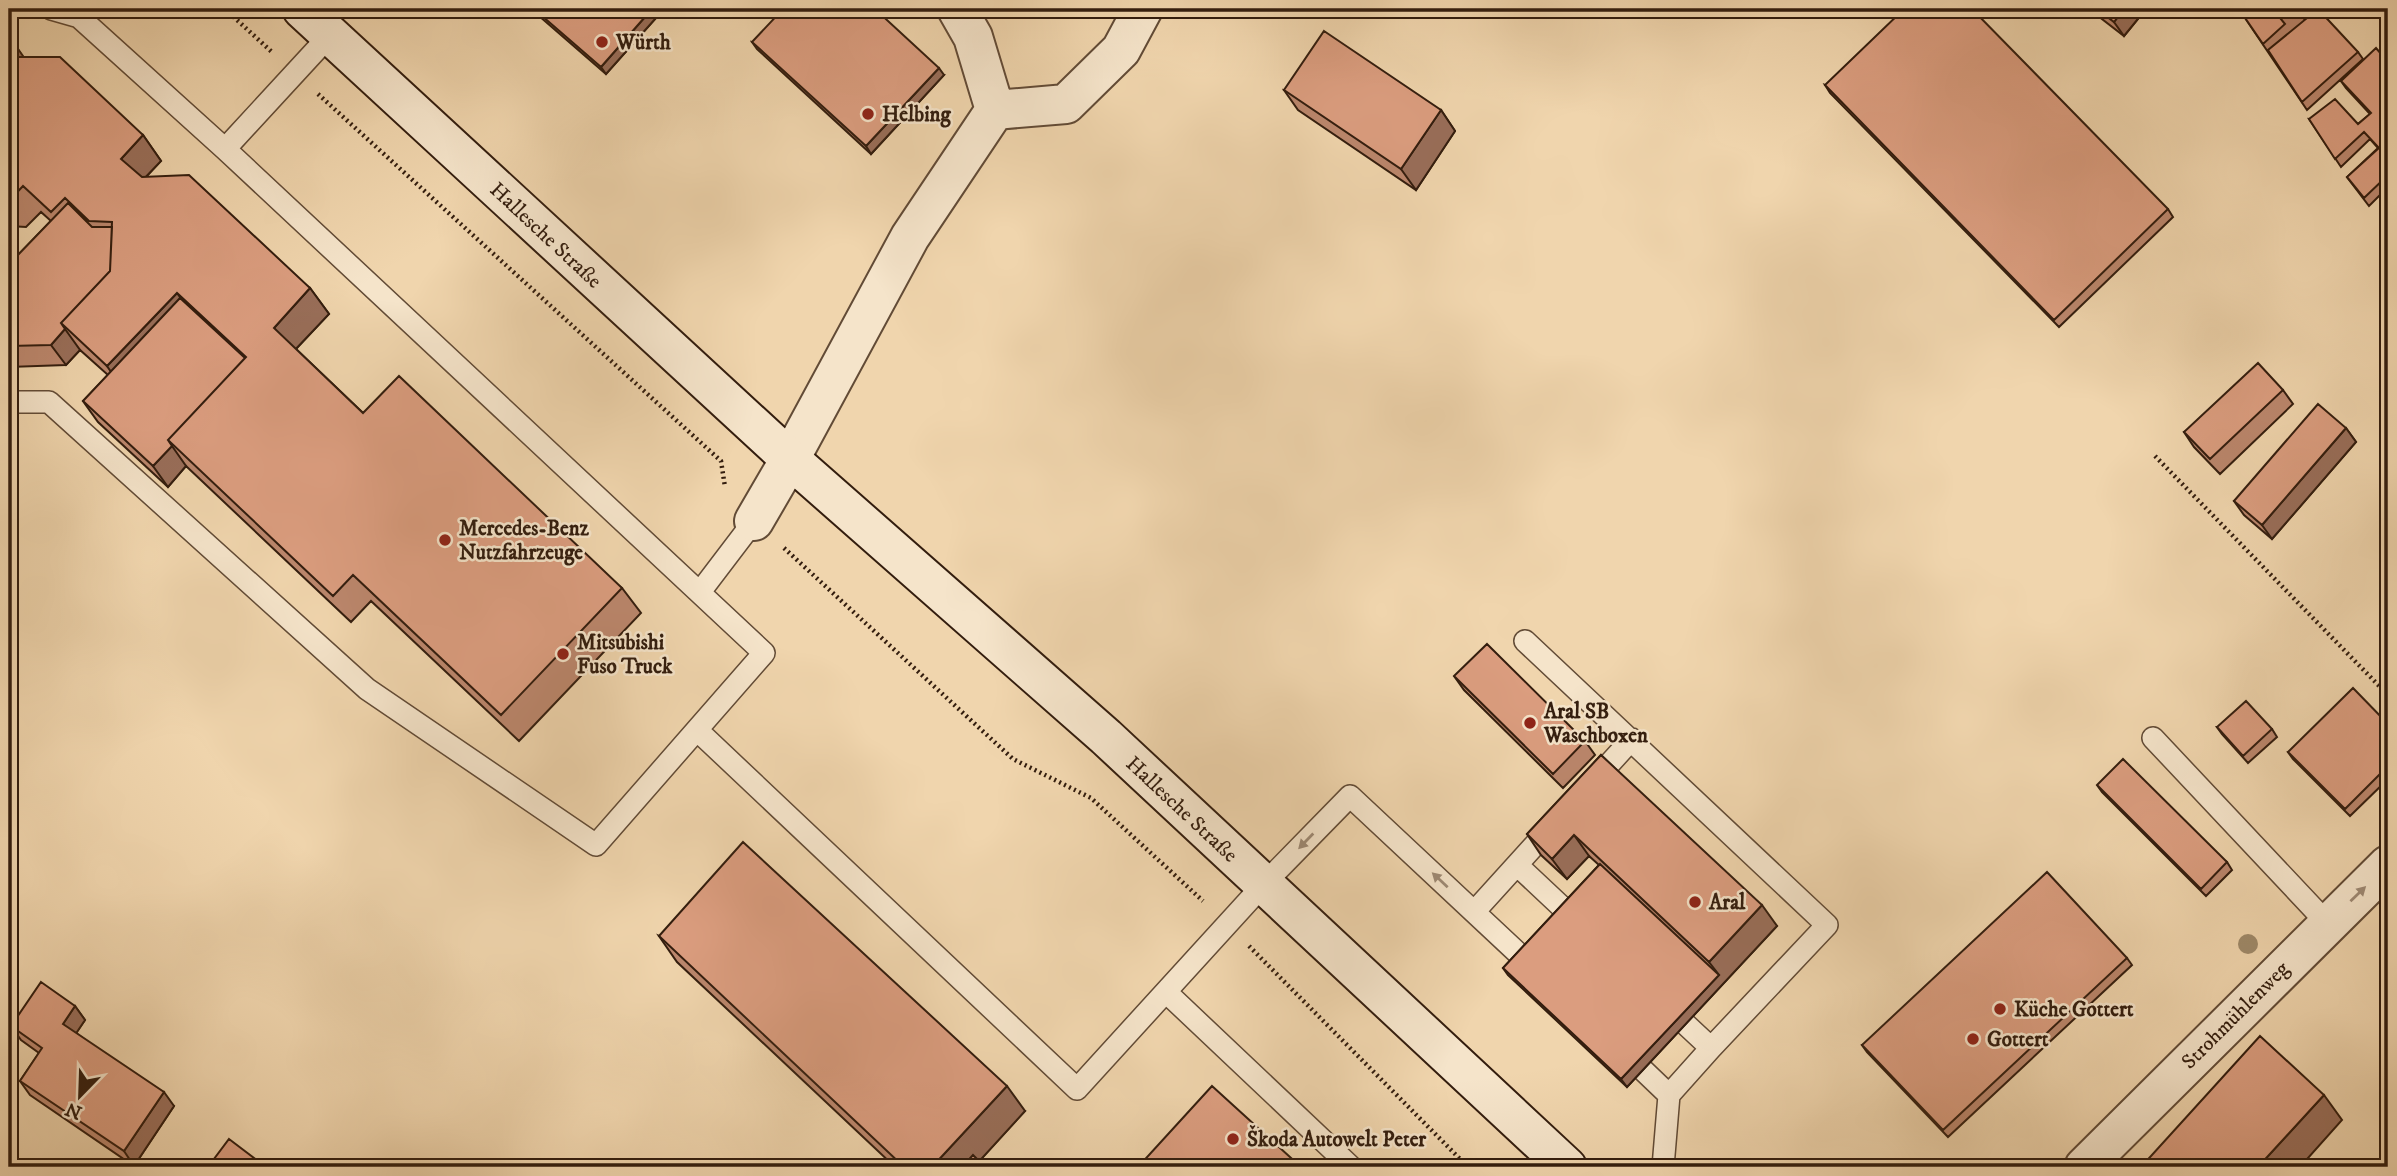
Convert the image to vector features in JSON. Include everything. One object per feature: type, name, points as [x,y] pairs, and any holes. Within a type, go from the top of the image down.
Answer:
[{"type":"main road","name":"Hallesche Straße","points":[[302,9],[790,459],[1106,737],[1567,1167]]},
{"type":"main road","points":[[957,9],[973,37],[995,110]]},
{"type":"main road","points":[[995,110],[1066,104],[1121,50],[1143,9]]},
{"type":"main road","points":[[754,521],[910,237],[995,110]]},
{"type":"main road","name":"Strohmühlenweg","points":[[2084,1167],[2388,865]]},
{"type":"lane","points":[[9,402],[49,402],[367,689],[596,845],[764,653],[225,149],[79,18],[51,9]]},
{"type":"lane","points":[[225,149],[330,35]]},
{"type":"lane","points":[[700,592],[754,521]]},
{"type":"lane","points":[[1525,641],[1827,925],[1670,1095],[1663,1167]]},
{"type":"lane","points":[[697,730],[1077,1089],[1263,885],[1350,796],[1556,988]]},
{"type":"lane","points":[[2152,738],[2327,923]]},
{"type":"lane","points":[[1474,912],[1632,739]]},
{"type":"lane","points":[[1517,865],[1596,940]]},
{"type":"lane","points":[[1166,992],[1351,1167]]},
{"type":"lane","points":[[1657,996],[1711,1048]]},
{"type":"lane","points":[[1606,1035],[1670,1095]]},
{"type":"path","points":[[225,9],[721,461],[727,495],[754,521],[1013,759],[1091,798],[1227,924],[1468,1167]]},
{"type":"path","points":[[2155,456],[2388,695]]},
{"type":"building","name":"Würth","points":[[534,9],[652,9],[601,67]]},
{"type":"building","name":"Helbing","points":[[783,9],[875,9],[939,68],[866,146],[752,42]]},
{"type":"building","points":[[1904,9],[1972,9],[2168,209],[2054,320],[1825,85]]},
{"type":"building","points":[[2097,9],[2124,9],[2114,22]]},
{"type":"building","points":[[2239,9],[2292,9],[2280,18],[2285,24],[2263,44]]},
{"type":"building","points":[[2318,9],[2358,52],[2302,102],[2268,50]]},
{"type":"building","points":[[1324,31],[1441,110],[1401,169],[1284,90]]},
{"type":"building","points":[[2376,48],[2388,62],[2388,175],[2364,198],[2347,177],[2379,148],[2364,132],[2335,159],[2309,119],[2335,99],[2358,124],[2371,113],[2341,81]]},
{"type":"building","points":[[9,57],[60,57],[143,135],[121,159],[142,177],[189,175],[310,288],[274,328],[363,413],[399,376],[622,588],[501,715],[353,575],[333,596],[168,440],[246,357],[177,293],[107,366],[61,323],[110,271],[112,222],[89,221],[65,198],[51,212],[23,186],[9,201]]},
{"type":"building","points":[[68,203],[92,227],[112,227],[110,271],[61,323],[65,329],[51,345],[9,346],[9,256],[17,256]]},
{"type":"building","points":[[180,298],[245,358],[168,440],[172,446],[153,466],[83,401]]},
{"type":"building","points":[[2258,363],[2283,390],[2210,459],[2184,432]]},
{"type":"building","points":[[2318,404],[2346,428],[2262,525],[2234,501]]},
{"type":"building","name":"Aral SB Waschboxen","points":[[1487,644],[1585,741],[1553,774],[1454,676]]},
{"type":"building","points":[[2353,688],[2388,724],[2388,766],[2345,809],[2288,752]]},
{"type":"building","points":[[2246,701],[2272,729],[2243,756],[2217,727]]},
{"type":"building","name":"Aral","points":[[1601,755],[1762,905],[1709,962],[1574,835],[1552,859],[1527,834]]},
{"type":"building","points":[[2123,759],[2227,862],[2201,889],[2097,785]]},
{"type":"building","points":[[743,842],[1007,1086],[932,1167],[904,1167],[659,936]]},
{"type":"building","points":[[1600,864],[1719,975],[1621,1079],[1503,968]]},
{"type":"building","name":"Küche Gottert","points":[[2047,872],[2127,958],[1943,1130],[1862,1045]]},
{"type":"building","points":[[41,982],[75,1006],[63,1024],[164,1092],[124,1151],[20,1081],[42,1048],[11,1026]]},
{"type":"building","points":[[2260,1036],[2324,1095],[2258,1167],[2141,1167]]},
{"type":"building","points":[[1212,1086],[1301,1167],[1138,1167]]},
{"type":"building","points":[[229,1139],[266,1167],[208,1167]]},
{"type":"building","points":[[973,1155],[985,1167],[962,1167]]},
{"type":"place","name":"Würth","points":[[602,42]]},
{"type":"place","name":"Helbing","points":[[868,114]]},
{"type":"place","name":"Mercedes-Benz Nutzfahrzeuge","points":[[445,540]]},
{"type":"place","name":"Mitsubishi Fuso Truck","points":[[563,654]]},
{"type":"place","name":"Aral SB Waschboxen","points":[[1530,723]]},
{"type":"place","name":"Aral","points":[[1695,902]]},
{"type":"place","name":"Küche Gottert","points":[[2000,1009]]},
{"type":"place","name":"Gottert","points":[[1973,1039]]},
{"type":"place","name":"Škoda Autowelt Peter","points":[[1233,1139]]}]
